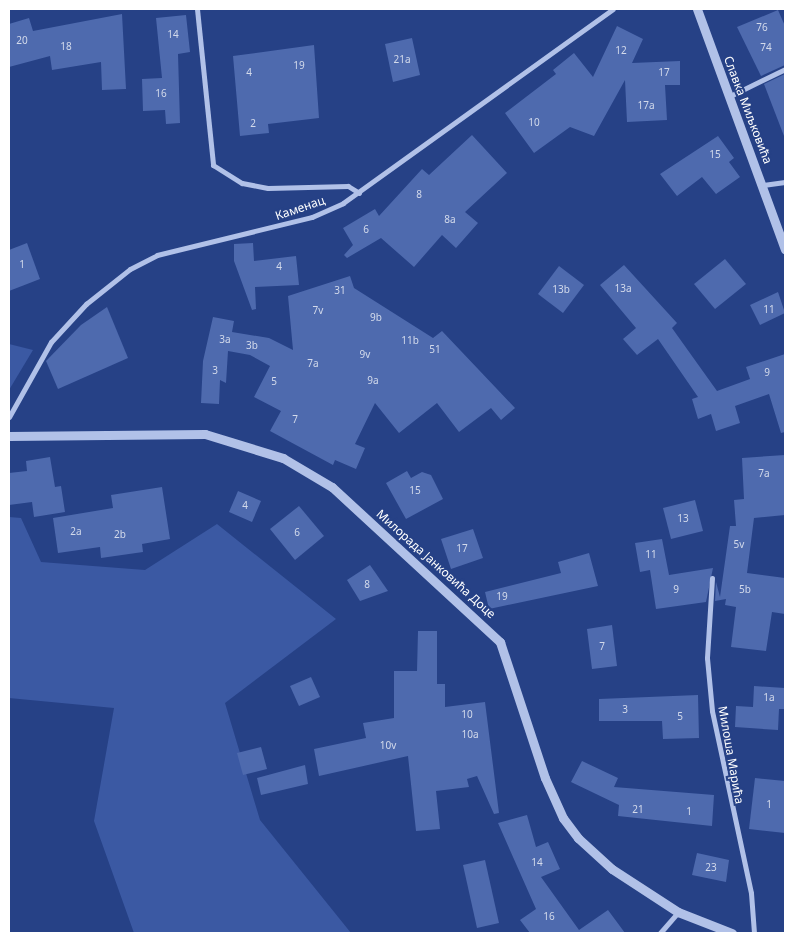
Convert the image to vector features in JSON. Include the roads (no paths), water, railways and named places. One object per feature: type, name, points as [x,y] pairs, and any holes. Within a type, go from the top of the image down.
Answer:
[{"type":"street","points":[[197,9],[213,165],[242,183],[259,186],[348,186],[360,193]]},
{"type":"street","name":"Каменац","points":[[9,417],[51,342],[86,304],[130,269],[157,254],[312,217],[360,193],[614,9]]},
{"type":"street","name":"Славка Миљковића","points":[[697,9],[785,249]]},
{"type":"street","points":[[730,96],[785,69]]},
{"type":"street","points":[[763,185],[785,182]]},
{"type":"street","name":"Милорада Јанковића Доце","points":[[9,436],[205,434],[275,455],[332,487],[500,642],[544,778],[563,818],[612,869],[678,912],[732,933]]},
{"type":"street","name":"Милоша Марића","points":[[712,578],[707,658],[712,711],[751,893],[754,933]]},
{"type":"street","points":[[660,933],[678,912]]}]
